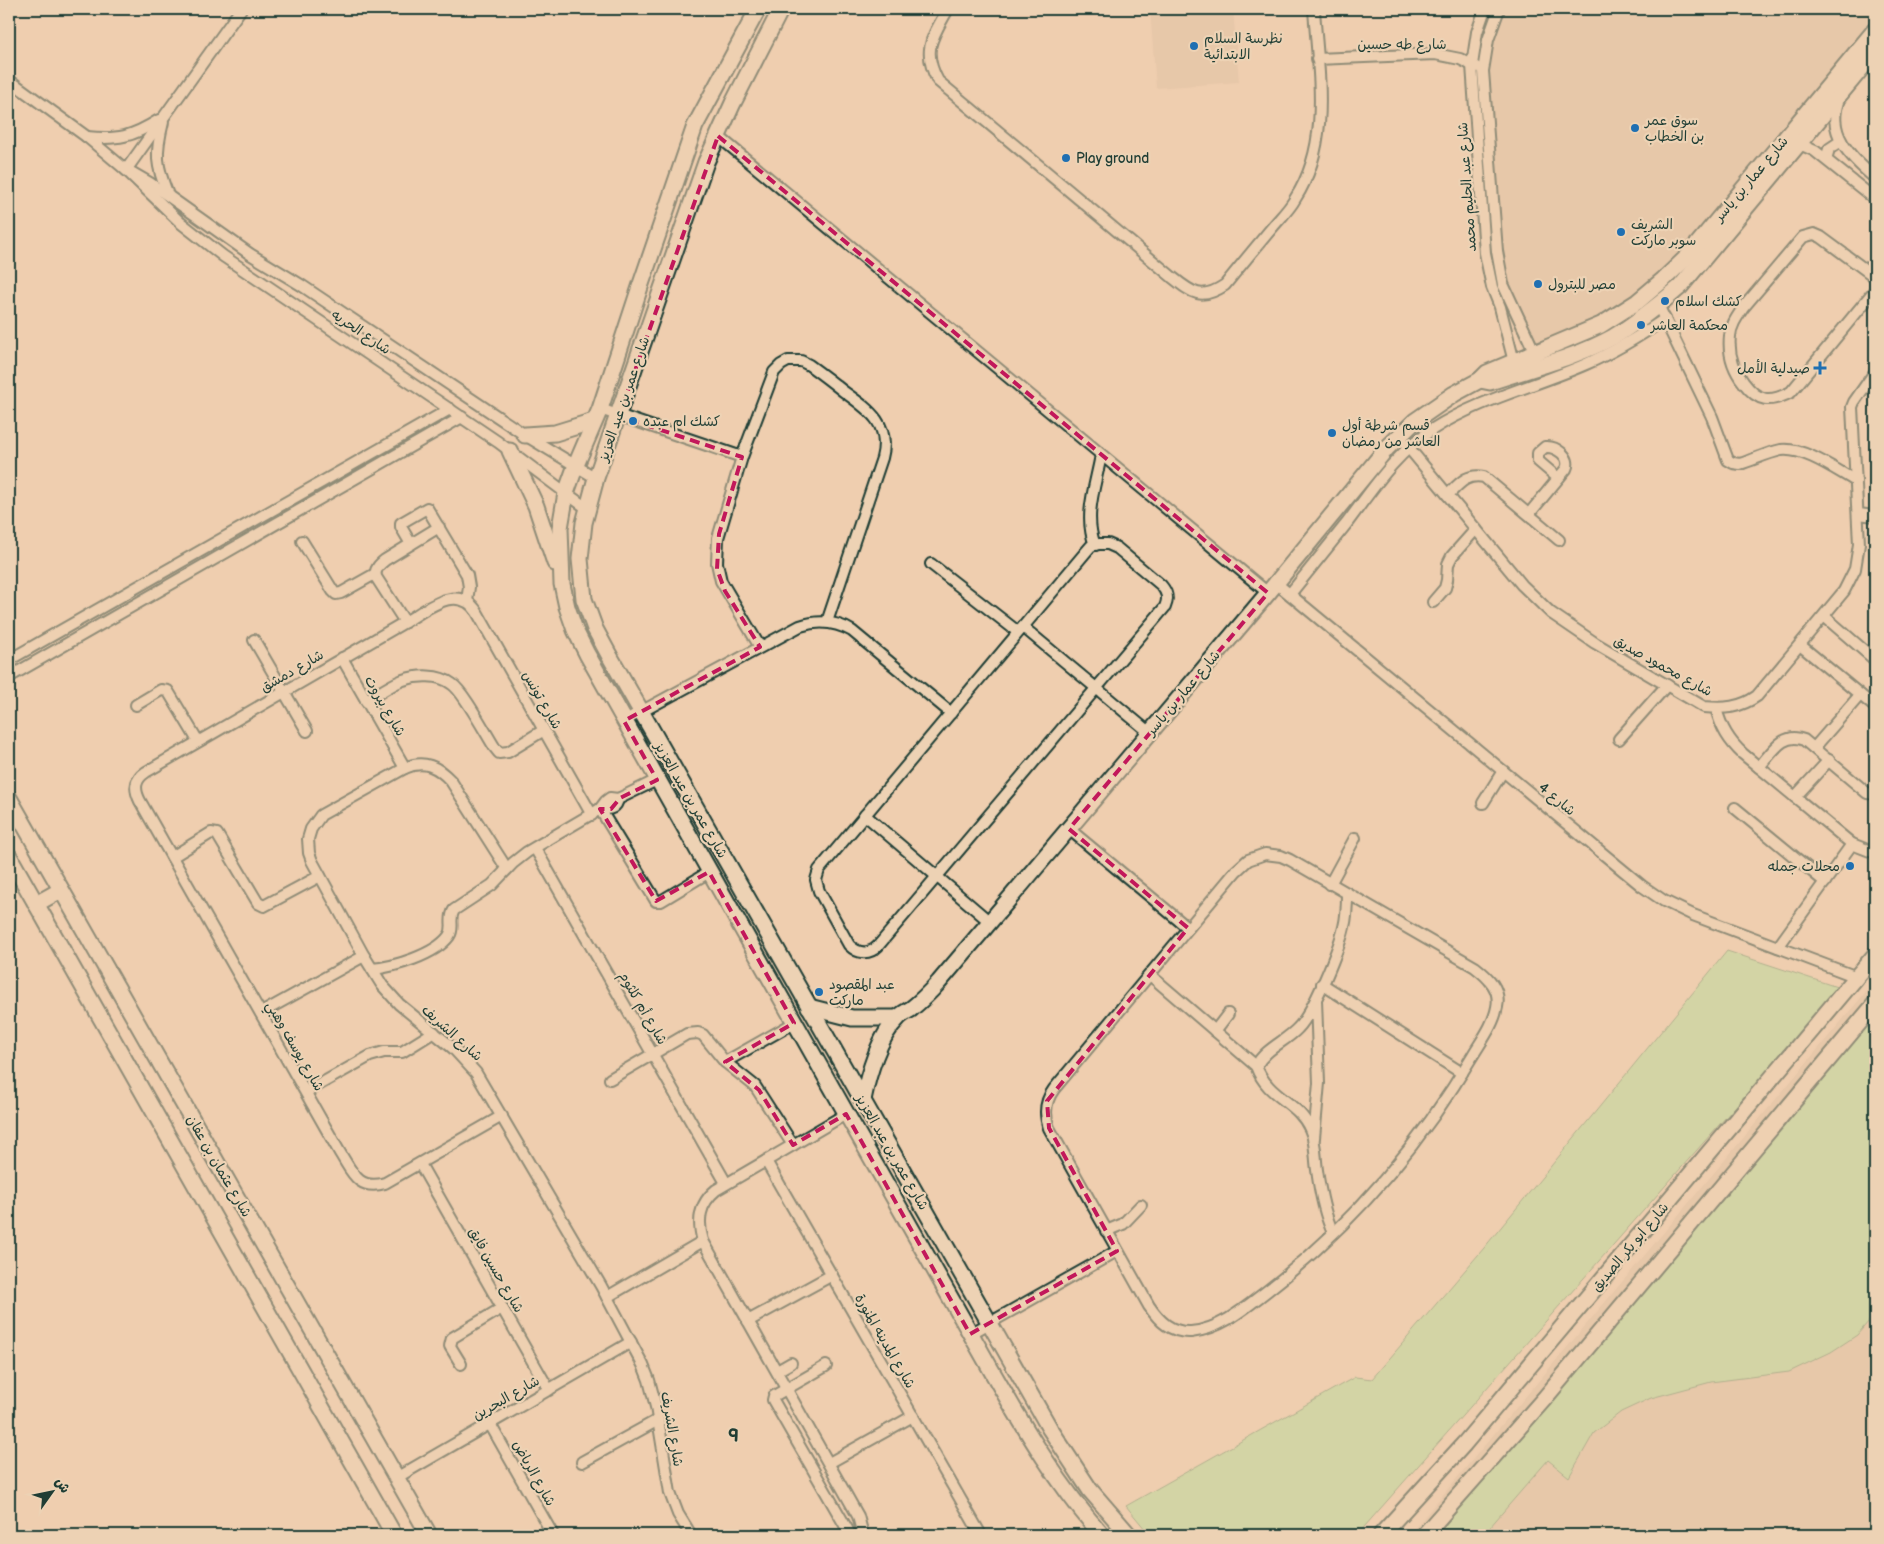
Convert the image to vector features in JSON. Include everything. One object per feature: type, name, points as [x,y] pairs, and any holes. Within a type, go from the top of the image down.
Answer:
[{"type":"street","points":[[126,170],[241,9]]},
{"type":"street","name":"شارع عمر بن عبد العزيز","points":[[758,9],[695,126],[597,415],[566,494],[560,528],[562,584],[567,608],[587,654],[624,721],[970,1334],[1036,1447],[1070,1496],[1102,1535]]},
{"type":"street","name":"شارع عمر بن عبد العزيز","points":[[781,9],[733,103],[706,162],[596,478],[581,540],[580,560],[584,599],[595,629],[641,712],[1069,1460],[1090,1490],[1129,1535]]},
{"type":"street","points":[[948,9],[931,41],[928,55],[931,68],[938,81],[1172,277],[1195,293],[1205,294],[1215,292],[1225,285],[1295,200],[1306,180],[1314,159],[1319,134],[1320,108],[1314,9]]},
{"type":"street","name":"شارع عبد الحليم محمد","points":[[1485,9],[1477,32],[1472,65],[1485,253],[1492,287],[1500,307],[1514,362]]},
{"type":"street","name":"شارع عبد الحليم محمد","points":[[1499,9],[1488,40],[1483,70],[1497,251],[1502,284],[1535,353]]},
{"type":"street","name":"شارع عمار بن ياسر","points":[[863,1100],[874,1058],[897,1018],[930,992],[1272,588],[1376,460],[1404,442],[1428,412],[1480,380],[1486,373],[1601,325],[1637,302],[1663,280],[1686,258],[1875,30]]},
{"type":"street","name":"شارع عمار بن ياسر","points":[[1480,380],[1490,382],[1588,349],[1636,322],[1661,312],[1875,52]]},
{"type":"street","name":"شارع طه حسين","points":[[1317,59],[1435,54],[1460,59],[1483,70]]},
{"type":"street","name":"شارع الحريه","points":[[9,80],[86,137],[126,170],[181,223],[223,256],[462,417],[588,509]]},
{"type":"street","points":[[1844,88],[1835,116],[1837,131],[1852,158],[1875,178]]},
{"type":"street","points":[[86,137],[108,139],[126,137],[144,130],[164,117]]},
{"type":"street","points":[[164,117],[158,141],[157,160],[168,196]]},
{"type":"street","name":"شارع 4","points":[[718,136],[1102,455],[1272,588],[1290,594],[1628,876],[1656,896],[1693,915],[1857,977]]},
{"type":"street","points":[[1826,159],[1829,149],[1841,141]]},
{"type":"street","points":[[1796,146],[1804,146],[1815,151],[1875,199]]},
{"type":"street","name":"شارع الحريه","points":[[126,170],[143,178],[250,254],[301,285],[525,435],[596,478]]},
{"type":"street","points":[[1875,277],[1821,237],[1814,234],[1803,237],[1734,320],[1730,335],[1730,350],[1731,361],[1735,371],[1751,393],[1760,398],[1778,398],[1791,392],[1875,290]]},
{"type":"street","points":[[1492,287],[1502,284]]},
{"type":"street","points":[[1290,594],[1345,525],[1404,442],[1494,399],[1588,364],[1623,346],[1661,312],[1712,418],[1728,460],[1740,464],[1780,450],[1791,450],[1802,452],[1856,481]]},
{"type":"street","points":[[1582,334],[1588,349]]},
{"type":"street","points":[[760,647],[725,591],[717,569],[716,555],[719,534],[742,457],[774,372],[781,365],[788,362],[801,361],[812,367],[863,406],[879,424],[884,441],[882,458],[827,622]]},
{"type":"street","name":"شارع محمود صديق","points":[[1404,442],[1522,585],[1551,613],[1595,643],[1704,707],[1737,707],[1748,703],[1757,696],[1844,591],[1855,569],[1859,544],[1852,407],[1874,374]]},
{"type":"street","points":[[9,660],[450,409]]},
{"type":"street","points":[[525,435],[555,433],[597,415],[619,416],[742,457]]},
{"type":"street","points":[[9,677],[462,417]]},
{"type":"street","points":[[510,451],[536,506],[562,584]]},
{"type":"street","points":[[1095,545],[1090,527],[1090,515],[1102,455]]},
{"type":"street","points":[[348,467],[355,479]]},
{"type":"street","points":[[1448,495],[1469,476],[1477,475],[1484,477],[1559,540]]},
{"type":"street","points":[[1529,514],[1558,478]]},
{"type":"street","points":[[319,484],[326,495]]},
{"type":"street","points":[[411,544],[401,527],[402,521],[426,507],[467,575],[469,587],[467,601]]},
{"type":"street","points":[[1858,514],[1875,516]]},
{"type":"street","points":[[405,622],[375,575],[377,568],[382,562],[439,527]]},
{"type":"street","points":[[1433,602],[1445,588],[1448,564],[1452,556],[1476,529]]},
{"type":"street","points":[[302,541],[332,591],[336,594],[375,575]]},
{"type":"street","points":[[1104,543],[1116,548],[1161,585],[1167,598],[1165,607],[875,949],[861,953],[852,948],[819,891],[816,880],[819,870],[1088,549],[1095,545],[1104,543]]},
{"type":"street","points":[[931,564],[1097,688],[1150,733]]},
{"type":"street","name":"شارع دمشق","points":[[136,782],[146,772],[198,741],[447,599],[457,598],[467,601]]},
{"type":"street","name":"شارع تونس","points":[[467,601],[476,612],[544,730],[656,901],[661,901],[709,872]]},
{"type":"street","points":[[1824,616],[1875,660]]},
{"type":"street","points":[[624,721],[800,626],[814,622],[827,622],[852,631],[951,712]]},
{"type":"street","points":[[70,625],[77,638]]},
{"type":"street","points":[[254,640],[307,731]]},
{"type":"street","points":[[40,642],[48,654]]},
{"type":"street","points":[[1800,645],[1875,707]]},
{"type":"street","name":"شارع بيروت","points":[[342,658],[405,768]]},
{"type":"street","points":[[366,701],[402,681],[423,676],[436,677],[448,681],[458,688],[499,753],[508,752],[544,730]]},
{"type":"street","points":[[1619,739],[1667,685]]},
{"type":"street","points":[[136,705],[161,690],[168,691],[198,741]]},
{"type":"street","points":[[1814,748],[1860,694]]},
{"type":"street","points":[[1716,708],[1725,734],[1733,745],[1852,844],[1875,853]]},
{"type":"street","points":[[1759,767],[1781,742],[1788,738],[1796,737],[1804,740],[1868,793],[1875,794]]},
{"type":"street","points":[[1795,797],[1829,760]]},
{"type":"street","name":"شارع الشريف","points":[[507,869],[460,794],[446,776],[434,766],[426,764],[411,765],[329,811],[316,822],[309,834],[309,853],[372,969],[394,999],[454,1049],[476,1073],[607,1297],[649,1380],[658,1420],[670,1493],[678,1514],[691,1535]]},
{"type":"street","points":[[1483,803],[1503,772]]},
{"type":"street","points":[[372,969],[394,966],[409,961],[438,945],[451,932],[450,916],[454,910],[492,884],[507,869],[535,848],[598,811],[615,806],[618,799],[657,780]]},
{"type":"street","name":"شارع يوسف وهبي","points":[[136,782],[137,796],[351,1172],[359,1180],[371,1185],[385,1183],[502,1116]]},
{"type":"street","name":"شارع عثمان بن عفان","points":[[9,798],[429,1535]]},
{"type":"street","points":[[1735,808],[1825,882]]},
{"type":"street","points":[[865,815],[990,922]]},
{"type":"street","points":[[1069,829],[1188,928]]},
{"type":"street","points":[[172,857],[211,833],[217,834],[257,901],[264,906],[320,876]]},
{"type":"street","points":[[1330,884],[1355,838]]},
{"type":"street","points":[[1778,947],[1852,844]]},
{"type":"street","name":"شارع أم كلثوم","points":[[535,848],[726,1184]]},
{"type":"street","points":[[1272,854],[1281,856],[1330,884],[1475,967],[1490,979],[1495,987],[1498,1006],[1495,1015],[1437,1113],[1378,1187],[1333,1233],[1278,1282],[1232,1316],[1209,1328],[1190,1332],[1173,1329],[1159,1319],[1117,1251],[1049,1128],[1046,1106],[1054,1089],[1242,865],[1259,855],[1272,854]]},
{"type":"street","points":[[9,856],[394,1535]]},
{"type":"street","points":[[36,904],[61,890]]},
{"type":"street","points":[[1256,1066],[1267,1051],[1291,1035],[1308,1016],[1344,927],[1347,893]]},
{"type":"street","name":"شارع ابو بكر الصديق","points":[[1381,1535],[1464,1444],[1875,955]]},
{"type":"street","points":[[261,1013],[364,956]]},
{"type":"street","points":[[1150,975],[1256,1066],[1266,1085],[1303,1117],[1310,1128],[1314,1141],[1325,1212],[1333,1233]]},
{"type":"street","points":[[1322,984],[1462,1073]]},
{"type":"street","points":[[1314,1141],[1319,1084],[1316,997]]},
{"type":"street","points":[[1424,1535],[1550,1392],[1875,1004]]},
{"type":"street","points":[[809,1007],[852,1018],[897,1018]]},
{"type":"street","points":[[1215,1030],[1228,1014]]},
{"type":"street","points":[[725,1062],[794,1023]]},
{"type":"street","points":[[306,1092],[370,1056],[384,1052],[402,1052],[434,1032]]},
{"type":"street","points":[[610,1079],[687,1034],[698,1032],[707,1038],[725,1062],[759,1090],[793,1145]]},
{"type":"street","points":[[846,1114],[712,1194],[702,1208],[699,1225],[703,1241],[861,1522],[864,1535]]},
{"type":"street","name":"شارع المدينه المنورة","points":[[766,1161],[981,1535]]},
{"type":"street","name":"شارع حسين فايق","points":[[420,1164],[549,1390]]},
{"type":"street","points":[[1106,1231],[1123,1224],[1141,1205]]},
{"type":"street","points":[[607,1297],[703,1241]]},
{"type":"street","points":[[970,1334],[1117,1251]]},
{"type":"street","points":[[748,1321],[832,1275]]},
{"type":"street","points":[[461,1364],[450,1346],[452,1338],[502,1308]]},
{"type":"street","name":"شارع البحرين","points":[[396,1478],[631,1342]]},
{"type":"street","points":[[777,1371],[790,1363]]},
{"type":"street","points":[[826,1366],[774,1396],[773,1401],[850,1534]]},
{"type":"street","points":[[829,1464],[913,1416]]},
{"type":"street","points":[[582,1462],[658,1420]]},
{"type":"street","name":"شارع الرياض","points":[[490,1424],[553,1535]]},
{"type":"highlighted area","points":[[718,136],[1268,593],[1069,829],[1188,928],[1047,1101],[1049,1128],[1117,1251],[970,1334],[846,1114],[793,1145],[759,1090],[725,1062],[794,1023],[709,872],[656,901],[600,809],[611,809],[620,798],[657,780],[624,721],[760,647],[725,591],[717,569],[719,534],[742,457],[619,416]]},
{"type":"shaded area","name":"نظرسة السلام الابتدائية","points":[[1150,9],[1233,9],[1239,82],[1156,88]]},
{"type":"shaded area","points":[[1494,9],[1875,9],[1875,41],[1670,286],[1643,309],[1533,373],[1501,294],[1493,257],[1480,87],[1481,44]]},
{"type":"shaded area","points":[[1875,981],[1875,1535],[1409,1535],[1750,1130]]},
{"type":"green space","points":[[1727,951],[1840,988],[1357,1535],[1150,1535],[1126,1506],[1355,1377],[1372,1379],[1484,1248]]},
{"type":"green space","points":[[1875,1016],[1875,1314],[1857,1335],[1831,1352],[1789,1372],[1711,1382],[1651,1398],[1621,1412],[1594,1433],[1569,1477],[1548,1460],[1483,1535],[1437,1535]]},
{"type":"place","name":"نظرسة السلام الابتدائية","points":[[1194,46]]},
{"type":"place","name":"سوق عمر بن الخطاب","points":[[1635,128]]},
{"type":"place","name":"Play ground","points":[[1066,158]]},
{"type":"place","name":"الشريف سوبر ماركت","points":[[1621,232]]},
{"type":"place","name":"مصر للبترول","points":[[1538,284]]},
{"type":"place","name":"كشك اسلام","points":[[1665,301]]},
{"type":"place","name":"محكمة العاشر","points":[[1641,325]]},
{"type":"place","name":"صيدلية الأمل","points":[[1820,368]]},
{"type":"place","name":"كشك ام عبده","points":[[633,421]]},
{"type":"place","name":"قسم شرطة أول العاشر من رمضان","points":[[1332,433]]},
{"type":"place","name":"محلات جمله","points":[[1850,866]]},
{"type":"place","name":"عبد المقصود ماركت","points":[[819,992]]},
{"type":"district","name":"9","points":[[734,1436]]}]
